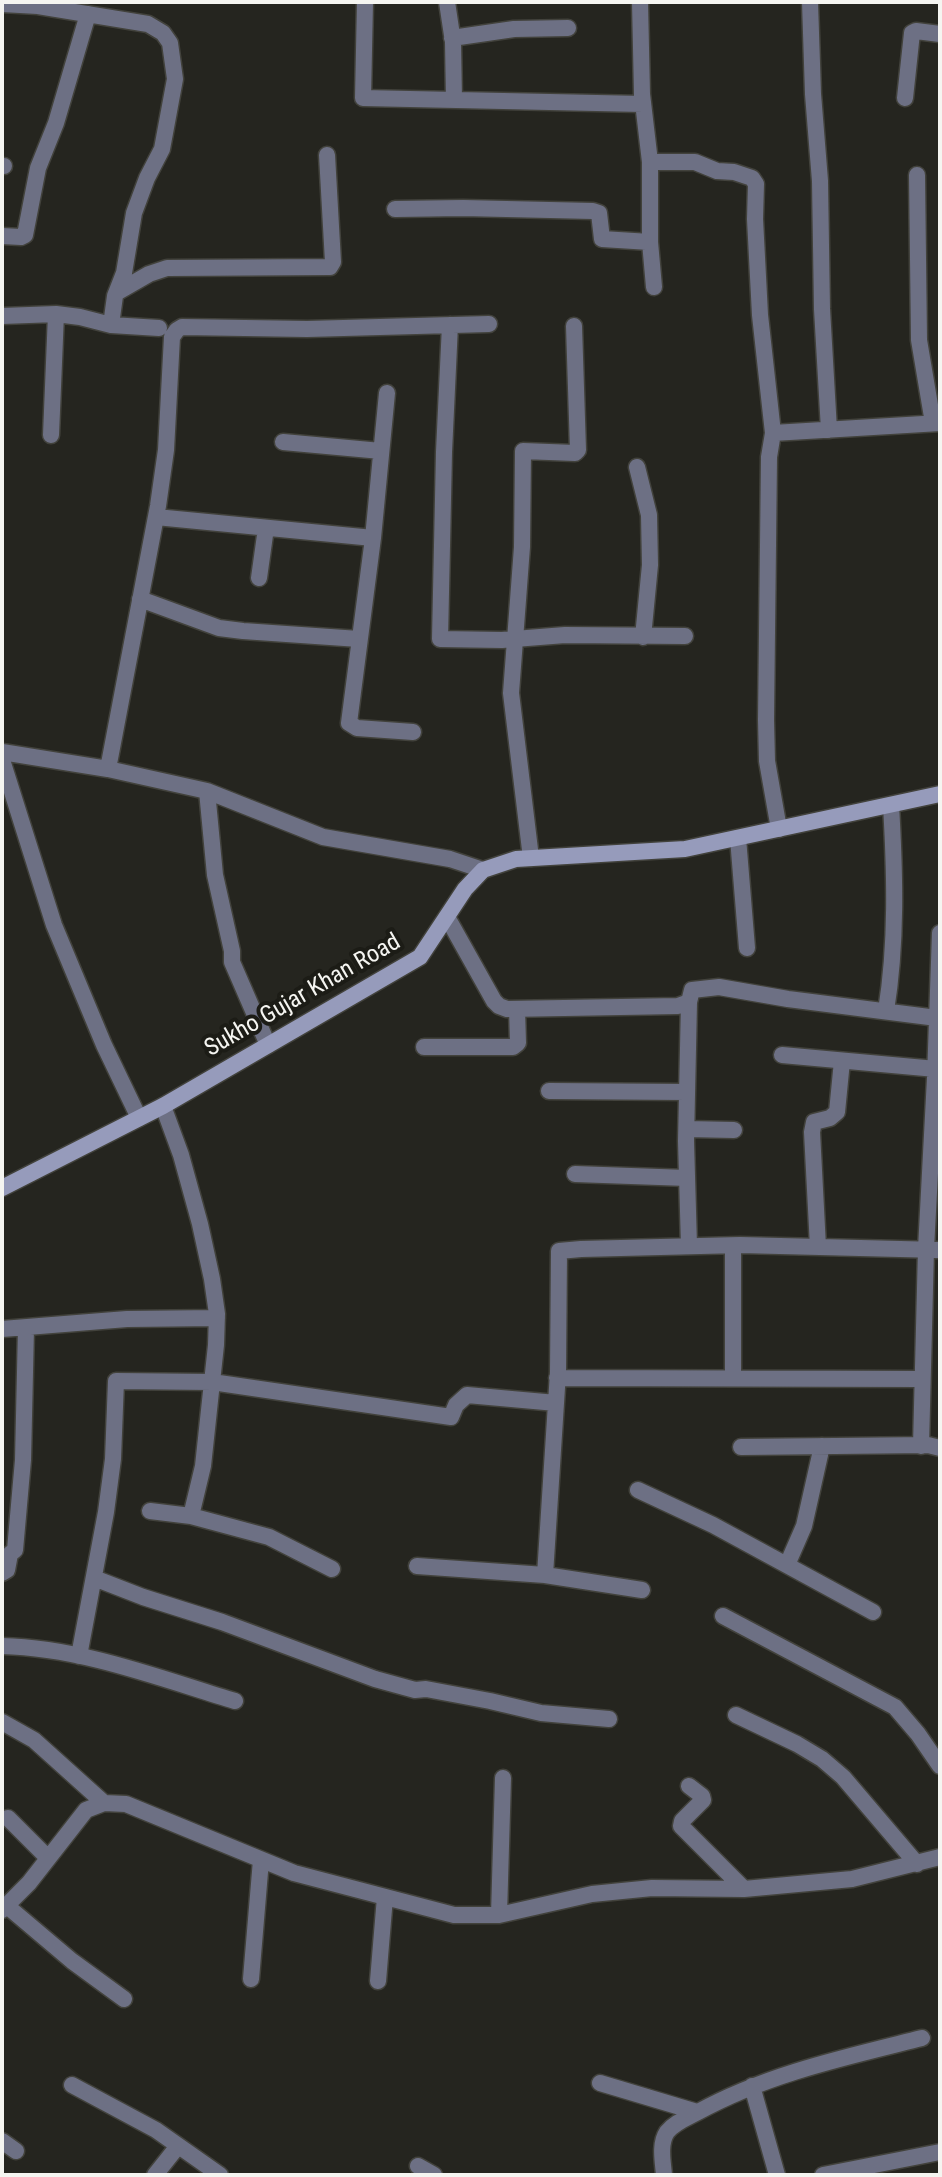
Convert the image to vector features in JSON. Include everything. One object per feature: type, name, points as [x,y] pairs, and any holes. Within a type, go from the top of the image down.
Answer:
[{"type":"main road","points":[[483,870],[516,859],[685,849],[940,794]]},
{"type":"main road","name":"Sukho Gujar Khan Road","points":[[2,1188],[163,1106],[420,957],[465,889],[483,870]]},
{"type":"street","points":[[365,2],[363,98],[643,104]]},
{"type":"street","points":[[447,2],[452,38],[454,100]]},
{"type":"street","points":[[640,2],[654,287]]},
{"type":"street","points":[[810,2],[829,430]]},
{"type":"street","points":[[2,4],[148,24],[170,43],[175,79],[162,149],[134,213],[111,325]]},
{"type":"street","points":[[2,236],[25,235],[38,168],[60,111],[88,14]]},
{"type":"street","points":[[452,38],[514,29],[568,28]]},
{"type":"street","points":[[905,98],[912,33],[940,34]]},
{"type":"street","points":[[116,293],[149,274],[167,268],[330,267],[333,262],[327,155]]},
{"type":"street","points":[[650,162],[695,162],[717,171],[752,178],[756,184],[760,315],[773,433],[769,457],[766,734],[767,761],[779,829]]},
{"type":"street","points":[[773,433],[937,423],[919,340],[917,175]]},
{"type":"street","points":[[395,209],[593,211],[599,213],[602,239],[650,242]]},
{"type":"street","points":[[51,435],[56,314]]},
{"type":"street","points":[[2,316],[56,314],[111,325],[159,328]]},
{"type":"street","points":[[108,769],[156,517],[166,450],[172,337],[177,330],[182,327],[307,329],[489,324]]},
{"type":"street","points":[[450,325],[440,639],[516,639],[565,635],[685,636]]},
{"type":"street","points":[[531,858],[511,693],[522,547],[523,451],[575,453],[578,450],[574,326]]},
{"type":"street","points":[[387,393],[373,538],[349,723],[357,728],[413,732]]},
{"type":"street","points":[[283,442],[381,451]]},
{"type":"street","points":[[637,467],[649,515],[650,565],[643,637]]},
{"type":"street","points":[[156,517],[373,538]]},
{"type":"street","points":[[259,578],[266,528]]},
{"type":"street","points":[[140,599],[219,628],[359,639]]},
{"type":"street","points":[[2,752],[108,769],[207,791],[323,837],[450,859],[483,870]]},
{"type":"street","points":[[2,760],[54,925],[104,1045],[139,1118]]},
{"type":"street","points":[[207,791],[215,875],[232,962],[268,1045]]},
{"type":"street","points":[[886,1011],[894,936],[891,805]]},
{"type":"street","points":[[738,838],[747,948]]},
{"type":"street","points":[[447,917],[494,1001],[507,1009],[672,1006],[689,1002]]},
{"type":"street","points":[[921,1446],[922,1379],[933,1250],[940,933]]},
{"type":"street","points":[[689,1246],[687,1092],[689,1002],[692,990],[719,987],[937,1018]]},
{"type":"street","points":[[424,1047],[513,1047],[518,1043],[517,1009]]},
{"type":"street","points":[[782,1055],[937,1075]]},
{"type":"street","points":[[818,1247],[812,1132],[814,1122],[830,1118],[837,1112],[842,1061]]},
{"type":"street","points":[[549,1091],[687,1092]]},
{"type":"street","points":[[163,1106],[181,1155],[200,1224],[217,1318],[203,1466],[191,1516]]},
{"type":"street","points":[[687,1129],[734,1130]]},
{"type":"street","points":[[575,1174],[687,1178]]},
{"type":"street","points":[[545,1575],[556,1403],[559,1251],[689,1246],[933,1250]]},
{"type":"street","points":[[733,1246],[733,1378]]},
{"type":"street","points":[[2,1329],[127,1319],[217,1318]]},
{"type":"street","points":[[2,1573],[7,1570],[10,1554],[15,1550],[23,1460],[26,1328]]},
{"type":"street","points":[[557,1378],[922,1379]]},
{"type":"street","points":[[79,1656],[106,1512],[113,1459],[116,1381],[212,1382],[451,1417],[456,1405],[467,1395],[556,1403]]},
{"type":"street","points":[[787,1565],[804,1526],[822,1446]]},
{"type":"street","points":[[741,1447],[940,1448]]},
{"type":"street","points":[[638,1490],[713,1525],[873,1612]]},
{"type":"street","points":[[150,1511],[191,1516],[269,1537],[332,1569]]},
{"type":"street","points":[[417,1566],[545,1575],[642,1590]]},
{"type":"street","points":[[94,1578],[375,1679],[415,1690],[426,1689],[541,1713],[609,1719]]},
{"type":"street","points":[[723,1616],[895,1707],[940,1766]]},
{"type":"street","points":[[2,1646],[47,1649],[79,1656],[235,1701]]},
{"type":"street","points":[[736,1715],[822,1759],[843,1777],[917,1864]]},
{"type":"street","points":[[2,1722],[34,1740],[104,1803]]},
{"type":"street","points":[[499,1915],[503,1778]]},
{"type":"street","points":[[689,1786],[703,1800],[682,1821],[681,1826],[744,1889]]},
{"type":"street","points":[[124,1999],[4,1908],[29,1883],[86,1810],[104,1803],[126,1804],[294,1873],[454,1915],[499,1915],[592,1894],[652,1888],[744,1889],[852,1879],[940,1857]]},
{"type":"street","points":[[8,1818],[48,1858]]},
{"type":"street","points":[[251,1979],[261,1860]]},
{"type":"street","points":[[378,1981],[385,1897]]},
{"type":"street","points":[[664,2175],[662,2146],[665,2136],[678,2122],[720,2099],[837,2059],[922,2038]]},
{"type":"street","points":[[600,2083],[697,2112]]},
{"type":"street","points":[[72,2085],[156,2130],[220,2175]]},
{"type":"street","points":[[752,2086],[777,2175]]},
{"type":"street","points":[[155,2175],[178,2146]]},
{"type":"street","points":[[823,2175],[940,2152]]},
{"type":"street","points":[[418,2166],[434,2175]]}]
